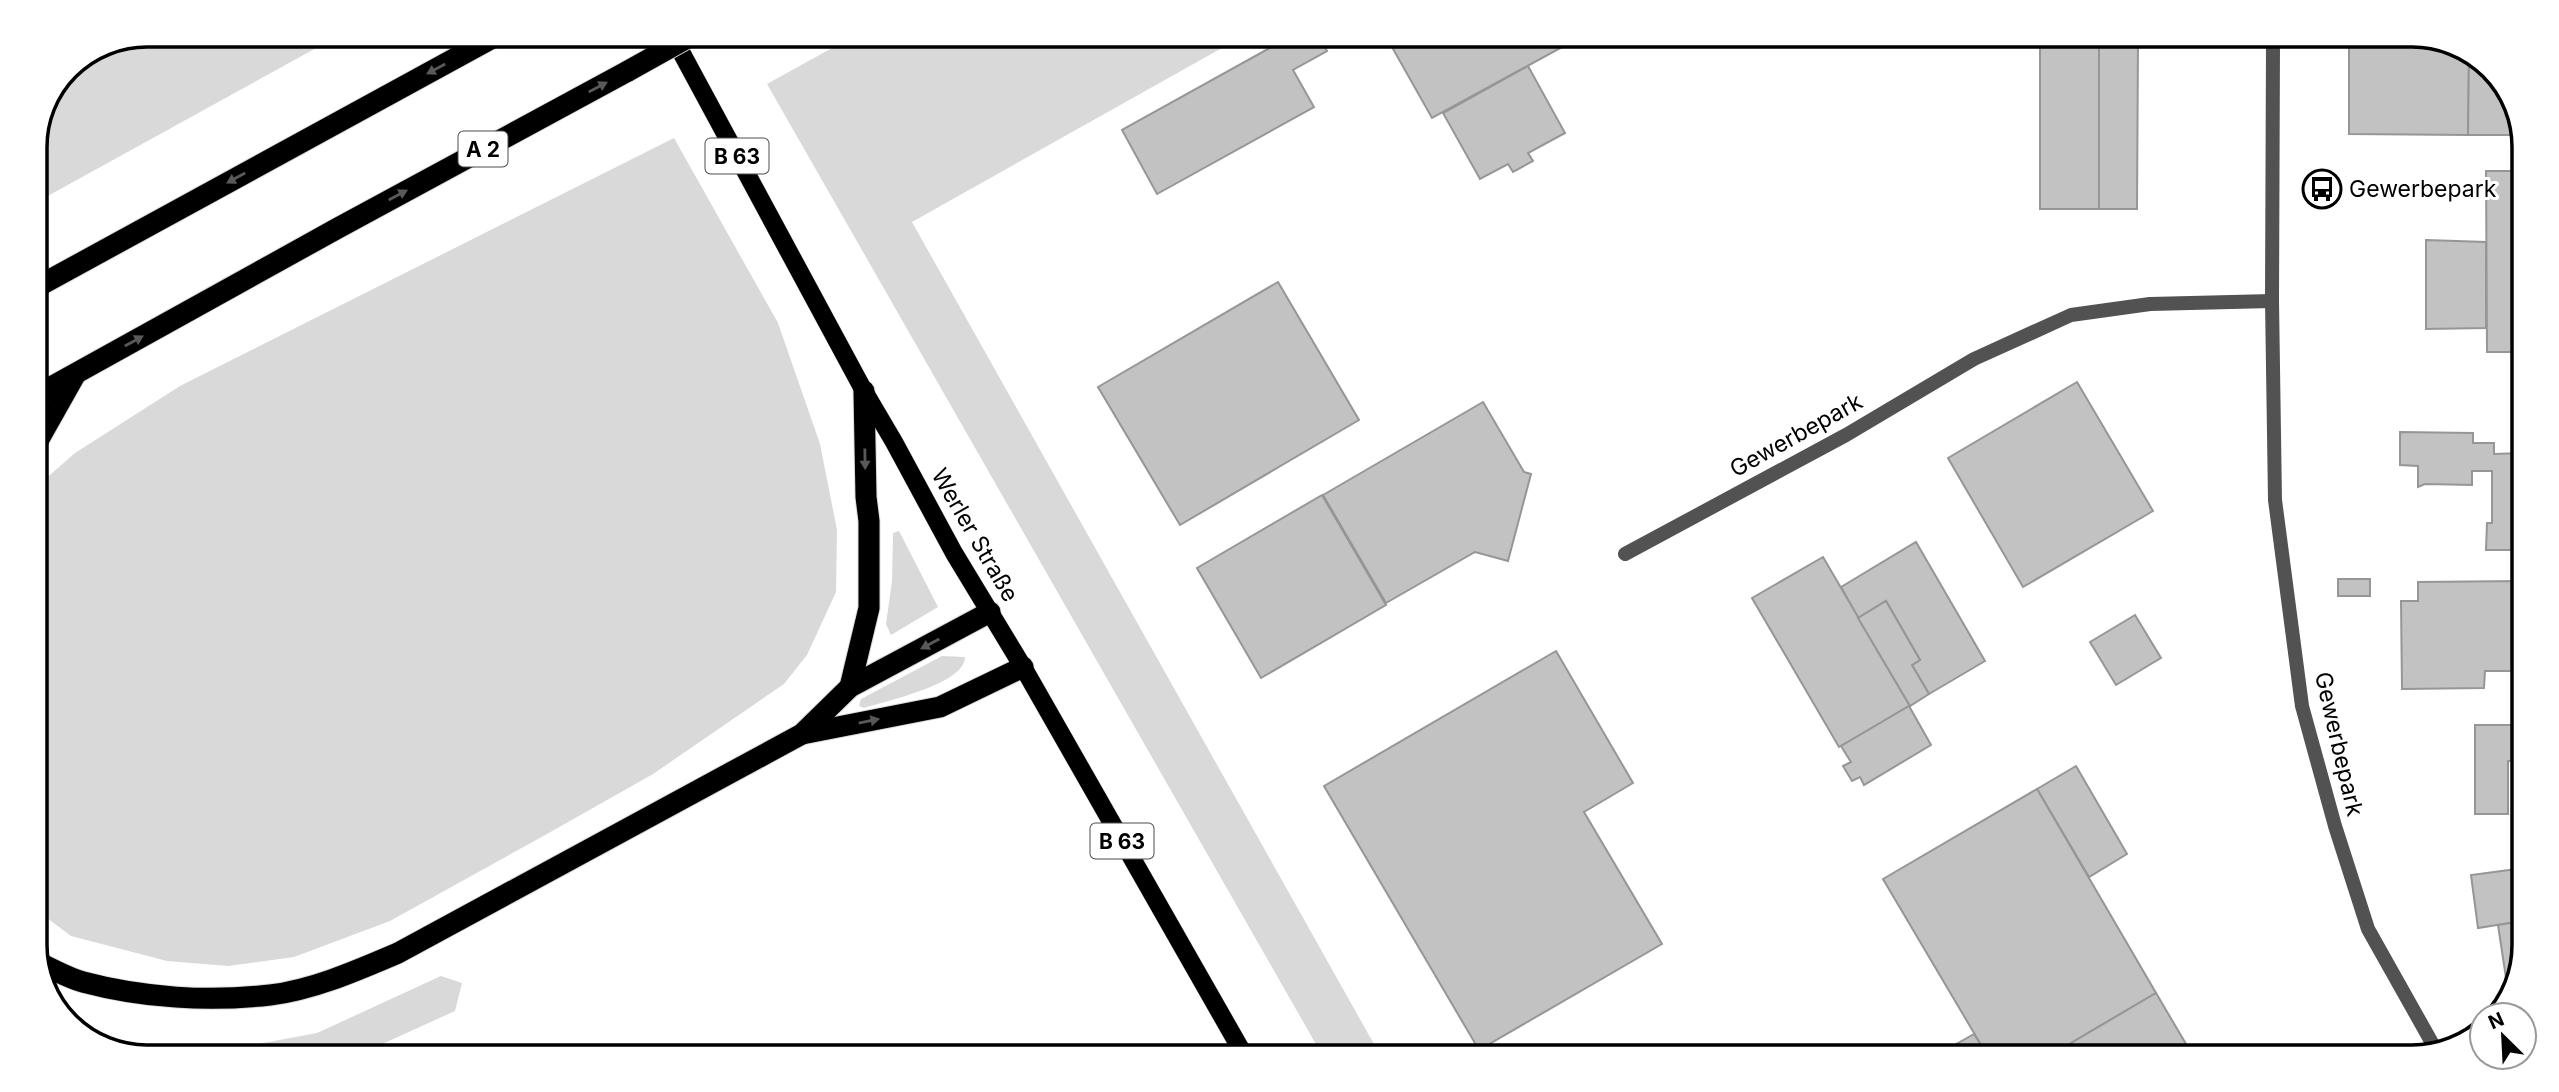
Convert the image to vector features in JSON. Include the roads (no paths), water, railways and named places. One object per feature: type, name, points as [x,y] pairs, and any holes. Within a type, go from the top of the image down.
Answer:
[{"type":"highway","points":[[47,281],[476,47]]},
{"type":"highway","name":"A 2","points":[[47,389],[671,47]]},
{"type":"highway","points":[[47,424],[75,374]]},
{"type":"highway","points":[[850,687],[869,608],[864,391]]},
{"type":"highway","points":[[50,968],[80,981],[140,995],[203,997],[272,995],[340,977],[398,953],[802,734],[850,687],[990,612]]},
{"type":"highway","points":[[802,734],[940,707],[1023,667]]},
{"type":"main road","name":"Werler Straße","points":[[678,47],[864,391],[1238,1045]]},
{"type":"street","name":"Gewerbepark","points":[[2273,47],[2272,301],[2275,500],[2302,706],[2334,826],[2368,929],[2432,1042]]},
{"type":"street","name":"Gewerbepark","points":[[1625,554],[1846,435],[1974,359],[2071,315],[2150,304],[2272,301]]},
{"type":"place","name":"Gewerbepark","points":[[2322,189]]}]
